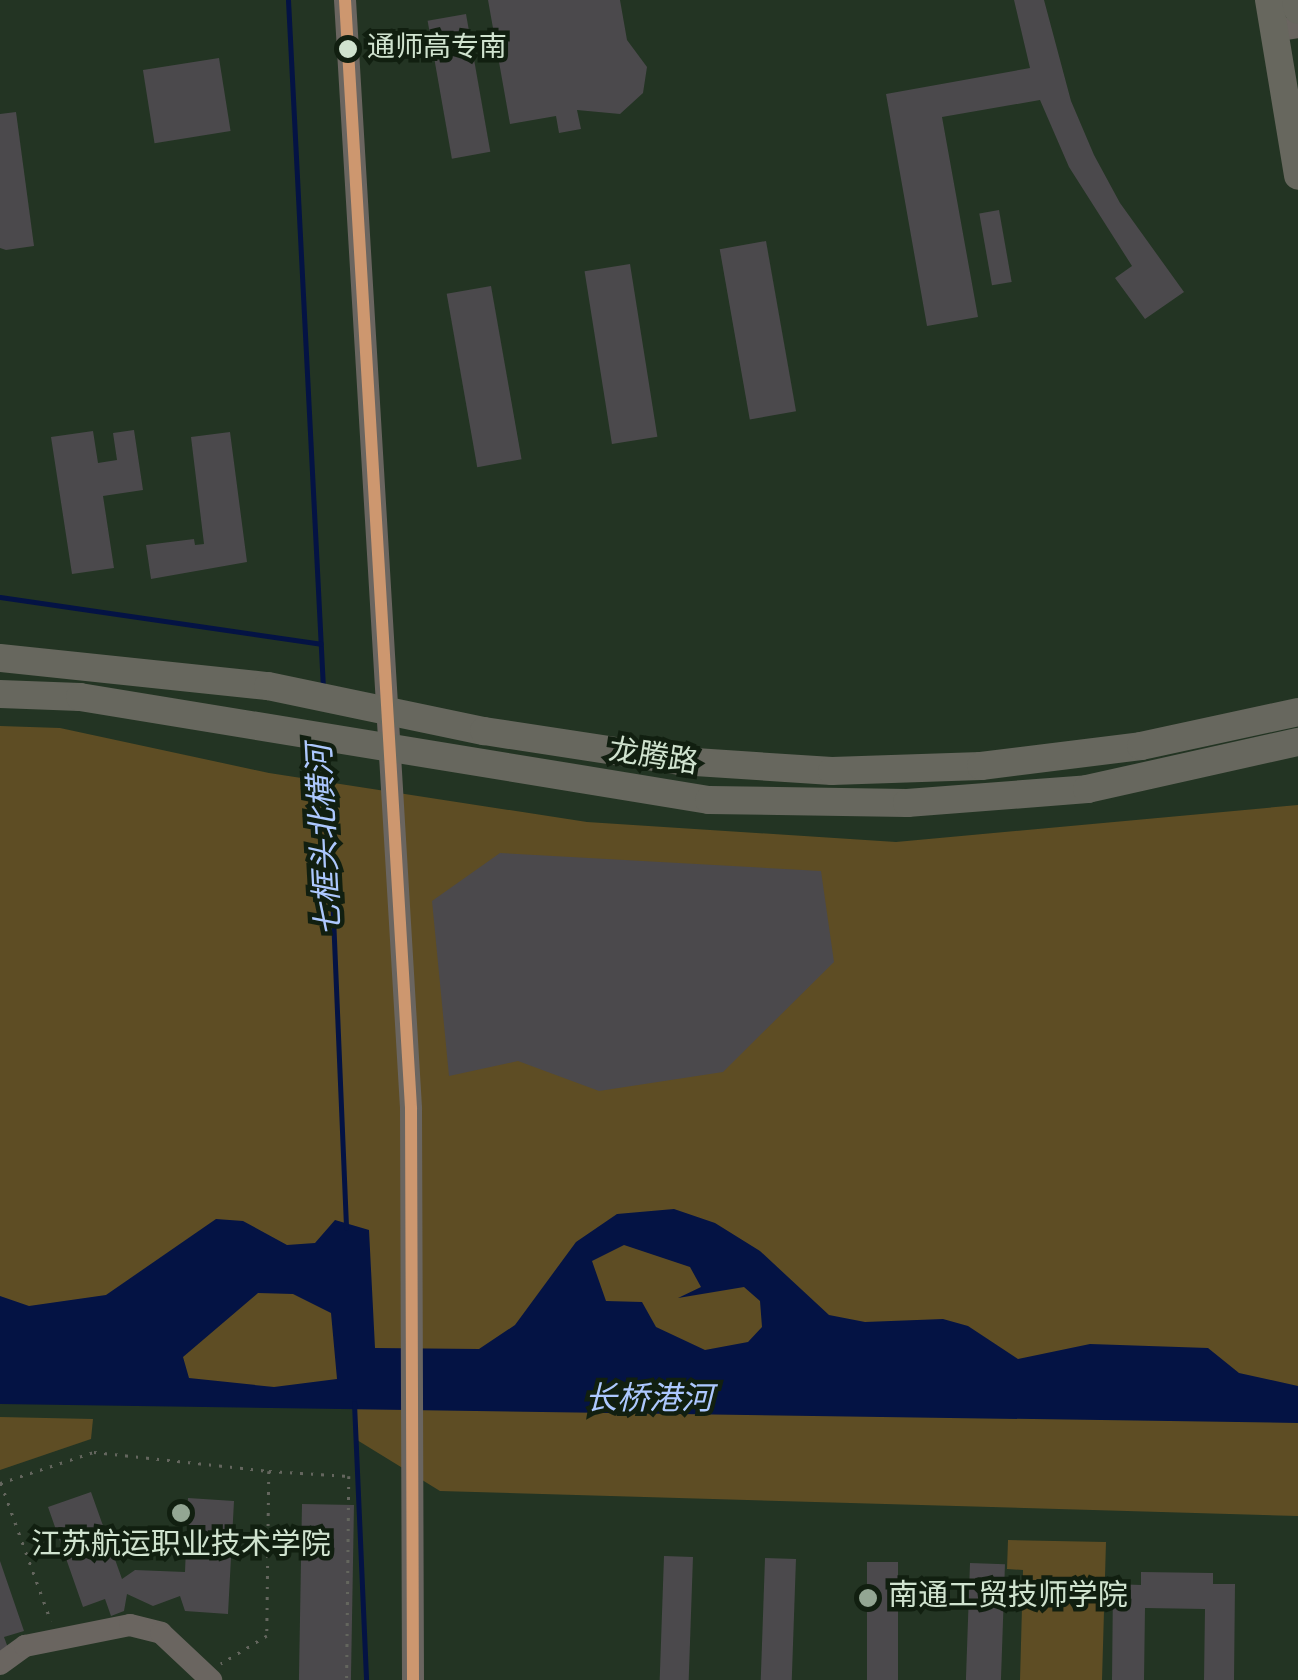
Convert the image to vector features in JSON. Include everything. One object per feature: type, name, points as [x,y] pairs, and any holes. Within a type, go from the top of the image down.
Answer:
[{"type":"main road","points":[[1269,0],[1286,29],[1298,176]]},
{"type":"main road","points":[[1296,0],[1298,10]]},
{"type":"main road","name":"龙腾路","points":[[0,658],[268,686],[680,761],[832,771],[981,766],[1123,748],[1298,712]]},
{"type":"main road","name":"龙腾路","points":[[0,694],[80,697],[387,751],[709,800],[908,803],[1087,789],[1298,742]]},
{"type":"street","points":[[345,0],[411,1109],[414,1680]]},
{"type":"street","points":[[0,1664],[25,1646],[130,1624],[161,1633],[210,1676]]},
{"type":"path","points":[[56,1637],[1,1483],[94,1452],[349,1476],[347,1680]]},
{"type":"path","points":[[210,1676],[266,1636],[269,1471]]},
{"type":"shaded area","points":[[0,726],[60,728],[269,773],[587,822],[896,842],[1298,805],[1298,1516],[440,1491],[357,1440],[354,1401],[0,1396]]},
{"type":"shaded area","points":[[0,1417],[93,1419],[91,1439],[0,1470]]},
{"type":"shaded area","points":[[1008,1540],[1106,1542],[1102,1680],[1020,1680],[1023,1570],[1007,1569]]},
{"type":"water","name":"长桥港河","points":[[674,1209],[715,1223],[760,1251],[829,1315],[865,1322],[943,1319],[968,1326],[1018,1359],[1090,1344],[1208,1348],[1239,1373],[1298,1386],[1298,1423],[0,1404],[0,1296],[29,1306],[106,1295],[216,1219],[243,1221],[287,1245],[315,1243],[335,1220],[369,1230],[375,1348],[479,1349],[515,1325],[576,1242],[617,1214]],"holes":[[[624,1245],[690,1267],[701,1287],[678,1298],[744,1287],[760,1301],[762,1327],[748,1342],[705,1350],[656,1327],[642,1302],[606,1301],[592,1261]],[[258,1293],[293,1294],[331,1313],[337,1379],[274,1387],[189,1378],[183,1357]]]},
{"type":"building","points":[[488,0],[620,0],[627,40],[647,67],[643,93],[620,114],[577,110],[581,129],[559,133],[556,116],[510,124]]},
{"type":"building","points":[[1014,0],[1044,0],[1071,101],[1094,155],[1120,203],[1184,292],[1145,319],[1115,278],[1132,266],[1069,167],[1040,100],[942,117],[978,317],[927,326],[886,94],[1030,68]]},
{"type":"building","points":[[466,14],[490,152],[452,159],[428,21]]},
{"type":"building","points":[[219,58],[231,131],[155,143],[143,70]]},
{"type":"building","points":[[16,112],[34,246],[6,250],[0,248],[0,114]]},
{"type":"building","points":[[999,210],[1012,282],[992,285],[979,213]]},
{"type":"building","points":[[766,241],[796,411],[750,420],[720,249]]},
{"type":"building","points":[[630,264],[657,437],[612,444],[585,271]]},
{"type":"building","points":[[491,286],[522,459],[477,467],[447,294]]},
{"type":"building","points":[[134,430],[143,490],[103,496],[114,568],[72,574],[51,437],[93,431],[98,463],[117,460],[113,433]]},
{"type":"building","points":[[230,432],[247,562],[151,579],[146,545],[194,539],[195,545],[204,544],[191,437]]},
{"type":"building","points":[[500,853],[821,871],[834,962],[723,1072],[599,1091],[518,1061],[449,1076],[432,901]]},
{"type":"building","points":[[91,1492],[122,1579],[135,1570],[185,1572],[188,1498],[234,1501],[228,1614],[185,1611],[180,1596],[153,1606],[127,1594],[124,1611],[111,1616],[105,1599],[83,1607],[48,1507]]},
{"type":"building","points":[[302,1504],[354,1505],[351,1680],[299,1680]]},
{"type":"building","points":[[664,1556],[693,1557],[689,1680],[660,1680]]},
{"type":"building","points":[[765,1558],[796,1559],[792,1680],[761,1680]]},
{"type":"building","points":[[0,1561],[24,1631],[4,1637],[11,1656],[0,1660]]},
{"type":"building","points":[[867,1562],[898,1562],[898,1680],[867,1680]]},
{"type":"building","points":[[970,1563],[1005,1564],[1001,1680],[966,1680]]},
{"type":"building","points":[[1141,1572],[1213,1573],[1213,1584],[1235,1584],[1234,1680],[1204,1680],[1205,1609],[1145,1608],[1144,1680],[1112,1680],[1113,1584],[1141,1585]]},
{"type":"waterway","name":"七框头北横河","points":[[288,0],[323,688]]},
{"type":"waterway","points":[[0,597],[321,644]]},
{"type":"waterway","name":"七框头北横河","points":[[326,749],[346,1228]]},
{"type":"waterway","name":"七框头北横河","points":[[354,1403],[366,1680]]},
{"type":"transit line","points":[[345,0],[411,1109],[413,1680]]},
{"type":"place","name":"通师高专南","points":[[348,49]]},
{"type":"place","name":"江苏航运职业技术学院","points":[[181,1513]]},
{"type":"place","name":"南通工贸技师学院","points":[[868,1598]]}]
